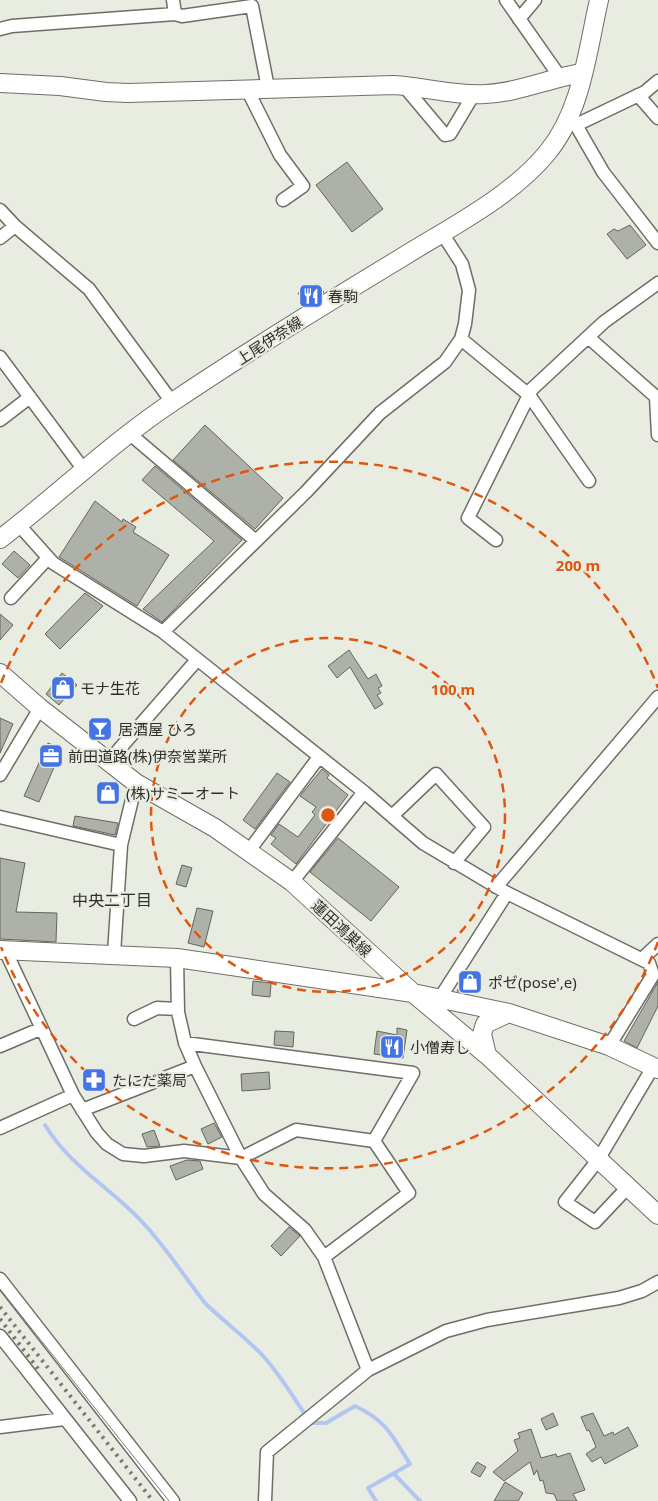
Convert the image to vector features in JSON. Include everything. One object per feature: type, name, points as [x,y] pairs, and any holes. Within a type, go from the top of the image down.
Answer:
[{"type":"street","points":[[173,0],[176,14]]},
{"type":"street","points":[[506,0],[560,77]]},
{"type":"street","points":[[519,19],[536,0]]},
{"type":"street","name":"上尾伊奈線","points":[[0,539],[84,470],[172,402],[442,233],[524,176],[547,153],[572,123],[599,0]]},
{"type":"street","points":[[0,29],[12,26],[176,14],[182,16],[252,6],[268,88]]},
{"type":"street","points":[[0,83],[60,86],[106,92],[403,85],[487,94],[582,73]]},
{"type":"street","points":[[656,234],[603,172],[572,123],[638,95],[658,81]]},
{"type":"street","points":[[403,85],[445,135],[450,134],[474,94]]},
{"type":"street","points":[[247,89],[280,155],[303,186],[283,200]]},
{"type":"street","points":[[638,95],[658,118]]},
{"type":"street","points":[[0,210],[15,226],[89,289],[172,402]]},
{"type":"street","points":[[0,238],[15,226]]},
{"type":"street","points":[[163,632],[256,541],[380,413],[446,362],[460,339],[465,324],[468,290],[462,264],[442,233]]},
{"type":"street","points":[[496,540],[468,518],[532,390],[604,322],[658,283]]},
{"type":"street","points":[[588,337],[656,396],[658,435]]},
{"type":"street","points":[[460,339],[529,395],[589,481]]},
{"type":"street","points":[[0,357],[84,470]]},
{"type":"street","points":[[0,420],[30,397]]},
{"type":"street","points":[[130,434],[256,541]]},
{"type":"street","points":[[19,525],[53,563],[163,632],[196,661],[364,792],[423,843],[502,890],[649,962],[653,974],[609,1046]]},
{"type":"street","points":[[11,598],[48,558]]},
{"type":"street","points":[[108,761],[196,661]]},
{"type":"street","name":"蓮田鴻巣線","points":[[0,673],[40,708],[136,783],[214,828],[292,882],[413,993],[487,1055],[658,1215]]},
{"type":"street","points":[[440,998],[502,890],[658,696]]},
{"type":"street","points":[[0,775],[40,708]]},
{"type":"street","points":[[248,852],[319,757]]},
{"type":"street","points":[[392,816],[436,774],[484,827],[454,862]]},
{"type":"street","points":[[114,954],[121,845],[136,783]]},
{"type":"street","points":[[292,882],[364,792]]},
{"type":"street","points":[[0,817],[121,845]]},
{"type":"street","points":[[642,959],[658,944]]},
{"type":"street","points":[[324,1257],[409,1193],[374,1141],[296,1130],[241,1158],[184,1151],[144,1156],[123,1154],[107,1144],[97,1133],[72,1095],[3,950],[177,958],[413,993],[509,1014],[609,1046],[656,1068],[598,1160],[565,1202],[595,1222],[628,1187]]},
{"type":"street","points":[[177,958],[178,1009],[185,1043],[195,1066],[241,1158],[264,1194],[305,1230],[324,1257],[368,1370]]},
{"type":"street","points":[[134,1019],[157,1008],[178,1009]]},
{"type":"street","points":[[487,1055],[482,1034],[484,1024],[509,1014]]},
{"type":"street","points":[[0,1046],[40,1029]]},
{"type":"street","points":[[185,1043],[413,1073],[374,1141]]},
{"type":"street","points":[[82,1110],[195,1066]]},
{"type":"street","points":[[0,1128],[72,1095]]},
{"type":"street","points":[[0,1279],[173,1501]]},
{"type":"street","points":[[266,1501],[267,1452],[368,1370],[446,1331],[486,1320],[619,1298],[642,1291],[658,1282]]},
{"type":"street","points":[[0,1336],[130,1501]]},
{"type":"street","points":[[0,1427],[64,1419]]},
{"type":"building","points":[[347,162],[383,209],[352,232],[316,185]]},
{"type":"building","points":[[630,225],[646,245],[627,259],[607,234],[614,229],[618,231]]},
{"type":"building","points":[[316,284],[324,292],[305,304],[298,293]]},
{"type":"building","points":[[205,425],[283,498],[255,529],[173,460]]},
{"type":"building","points":[[155,466],[242,540],[162,622],[143,609],[214,541],[142,480]]},
{"type":"building","points":[[95,501],[122,522],[123,519],[136,527],[133,532],[169,555],[137,606],[59,557]]},
{"type":"building","points":[[14,551],[30,565],[18,578],[2,564]]},
{"type":"building","points":[[85,593],[103,606],[60,649],[45,634]]},
{"type":"building","points":[[0,614],[13,625],[0,640]]},
{"type":"building","points":[[349,650],[368,679],[376,674],[382,686],[378,688],[381,693],[377,695],[383,704],[375,709],[350,667],[337,678],[328,666]]},
{"type":"building","points":[[62,673],[77,685],[59,705],[46,694]]},
{"type":"building","points":[[0,718],[13,724],[0,753]]},
{"type":"building","points":[[48,743],[62,749],[39,802],[24,796]]},
{"type":"building","points":[[322,769],[329,775],[327,778],[348,795],[296,864],[271,844],[276,838],[271,835],[279,824],[298,837],[315,815],[312,812],[316,807],[300,796]]},
{"type":"building","points":[[277,773],[290,782],[255,829],[243,820]]},
{"type":"building","points":[[75,816],[118,823],[115,835],[73,826]]},
{"type":"building","points":[[338,838],[399,887],[371,921],[310,872]]},
{"type":"building","points":[[0,858],[25,863],[16,912],[57,913],[56,942],[0,939]]},
{"type":"building","points":[[182,865],[192,868],[186,887],[176,884]]},
{"type":"building","points":[[197,908],[213,911],[204,947],[188,943]]},
{"type":"building","points":[[468,973],[477,979],[469,992],[457,991]]},
{"type":"building","points":[[253,981],[271,983],[270,997],[252,995]]},
{"type":"building","points":[[658,982],[658,1006],[637,1048],[624,1041]]},
{"type":"building","points":[[397,1028],[407,1030],[403,1058],[374,1054],[377,1031],[397,1035]]},
{"type":"building","points":[[275,1031],[294,1032],[293,1047],[274,1045]]},
{"type":"building","points":[[269,1072],[270,1089],[242,1091],[241,1074]]},
{"type":"building","points":[[99,1073],[102,1084],[87,1089],[83,1079]]},
{"type":"building","points":[[214,1123],[222,1137],[208,1144],[201,1129]]},
{"type":"building","points":[[154,1130],[160,1146],[147,1147],[142,1134]]},
{"type":"building","points":[[187,1160],[200,1161],[203,1169],[176,1180],[170,1166]]},
{"type":"building","points":[[289,1227],[300,1236],[281,1256],[271,1246]]},
{"type":"building","points":[[553,1413],[558,1425],[546,1430],[541,1419]]},
{"type":"building","points":[[593,1413],[604,1436],[613,1432],[614,1435],[628,1427],[638,1446],[605,1464],[601,1457],[592,1462],[586,1454],[596,1447],[581,1417]]},
{"type":"building","points":[[531,1429],[541,1458],[556,1454],[557,1457],[570,1453],[585,1490],[573,1494],[577,1501],[557,1501],[554,1494],[546,1493],[543,1480],[540,1481],[537,1470],[534,1475],[530,1462],[504,1481],[493,1472],[518,1451],[514,1440],[520,1438],[518,1433]]},
{"type":"building","points":[[477,1462],[486,1467],[480,1477],[471,1472]]},
{"type":"building","points":[[505,1482],[523,1493],[518,1501],[494,1501]]},
{"type":"waterway","points":[[45,1125],[53,1138],[73,1160],[128,1208],[149,1230],[205,1303],[264,1357],[283,1381],[311,1423],[326,1423],[355,1406],[375,1417],[388,1430],[410,1464],[368,1488],[376,1501]]},
{"type":"waterway","points":[[394,1474],[420,1501]]},
{"type":"tram line","points":[[0,1289],[169,1501]]},
{"type":"railway","points":[[0,1307],[153,1501]]},
{"type":"railway","points":[[0,1319],[39,1370]]},
{"type":"place","name":"春駒","points":[[311,296]]},
{"type":"place","name":"モナ生花","points":[[63,688]]},
{"type":"place","name":"居酒屋 ひろ","points":[[100,729]]},
{"type":"place","name":"前田道路(株)伊奈営業所","points":[[51,756]]},
{"type":"place","name":"(株)サミーオート","points":[[108,793]]},
{"type":"place","name":"ポゼ(pose',e)","points":[[470,982]]},
{"type":"place","name":"小僧寿し","points":[[392,1047]]},
{"type":"place","name":"たにだ薬局","points":[[94,1080]]},
{"type":"district","name":"中央二丁目","points":[[112,900]]}]
